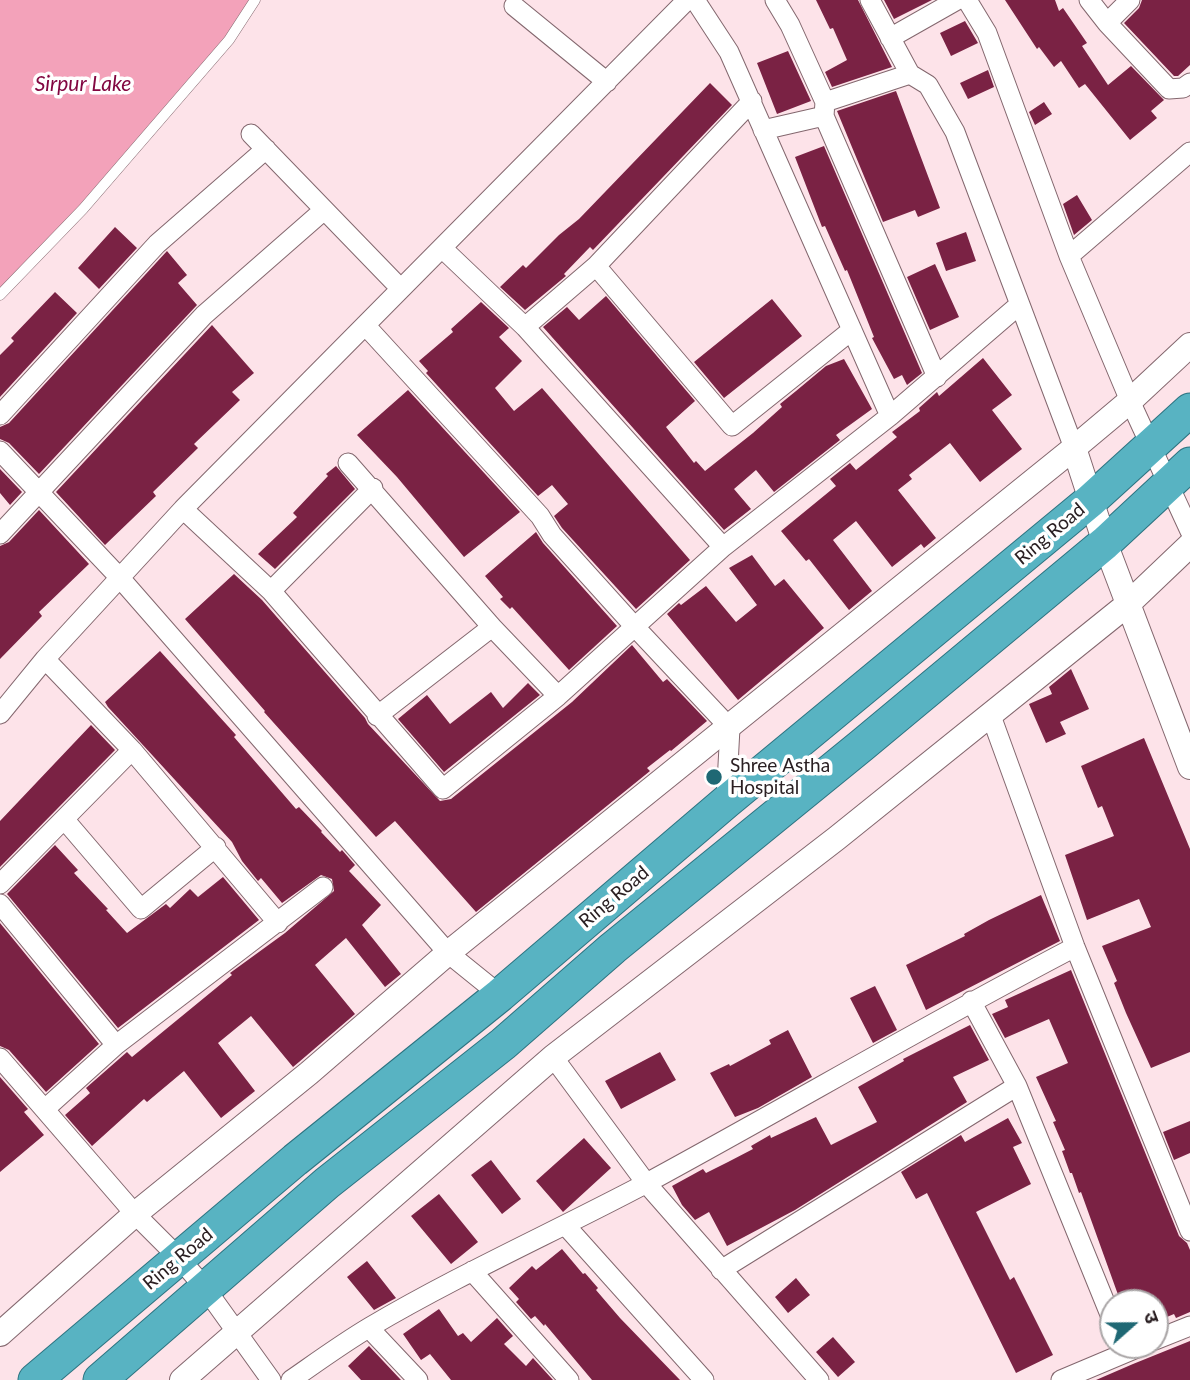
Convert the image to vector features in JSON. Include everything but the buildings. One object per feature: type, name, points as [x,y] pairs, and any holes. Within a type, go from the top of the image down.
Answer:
[{"type":"highway","name":"Ring Road","points":[[35,1380],[295,1160],[500,995],[726,802],[1090,501],[1190,410]]},
{"type":"highway","name":"Ring Road","points":[[100,1380],[327,1183],[503,1044],[613,948],[1105,543],[1180,474]]},
{"type":"street","points":[[0,714],[45,659],[183,509],[687,0]]},
{"type":"street","points":[[695,0],[729,52],[890,416]]},
{"type":"street","points":[[775,0],[790,25],[937,377]]},
{"type":"street","points":[[870,0],[910,74],[928,85],[955,132],[1190,767]]},
{"type":"street","points":[[1089,0],[1169,89],[1183,88],[1190,83]]},
{"type":"street","points":[[1107,23],[1130,0]]},
{"type":"street","points":[[514,2],[607,82]]},
{"type":"street","points":[[890,38],[970,2],[987,33],[1069,256],[1130,401],[1151,444],[1180,474],[1190,531]]},
{"type":"street","points":[[763,130],[825,109],[910,74]]},
{"type":"street","points":[[525,327],[596,267],[752,102]]},
{"type":"street","points":[[251,134],[401,289]]},
{"type":"street","points":[[0,415],[157,244],[266,149]]},
{"type":"street","points":[[1069,256],[1190,152]]},
{"type":"street","points":[[0,534],[204,315],[324,209]]},
{"type":"street","points":[[442,248],[525,327],[723,547]]},
{"type":"street","points":[[596,267],[732,426],[852,330]]},
{"type":"street","points":[[183,509],[271,591],[443,789],[558,696],[723,547],[890,416],[1019,305]]},
{"type":"street","points":[[365,325],[540,516],[552,535],[635,627],[730,728],[726,802]]},
{"type":"street","points":[[0,1334],[135,1214],[309,1073],[448,953],[1074,448],[1190,345]]},
{"type":"street","points":[[0,451],[120,578],[448,953],[500,995]]},
{"type":"street","points":[[348,463],[373,488],[492,627],[558,696]]},
{"type":"street","points":[[271,591],[373,488]]},
{"type":"street","points":[[182,1380],[554,1057],[837,838],[1128,604],[1190,545]]},
{"type":"street","points":[[377,716],[492,627]]},
{"type":"street","points":[[45,659],[132,750],[278,923]]},
{"type":"street","points":[[990,713],[1074,947],[1190,1231]]},
{"type":"street","points":[[0,884],[132,750]]},
{"type":"street","points":[[64,819],[141,909],[216,847]]},
{"type":"street","points":[[45,1109],[116,1045],[323,887]]},
{"type":"street","points":[[0,904],[116,1045]]},
{"type":"street","points":[[290,1380],[369,1328],[472,1271],[566,1226],[646,1183],[971,1001],[1074,947]]},
{"type":"street","points":[[971,1001],[1017,1086],[1100,1289]]},
{"type":"street","points":[[554,1057],[646,1183],[819,1380]]},
{"type":"street","points":[[0,1058],[135,1214],[205,1288],[271,1380]]},
{"type":"street","points":[[722,1270],[1017,1086]]},
{"type":"street","points":[[566,1226],[704,1380]]},
{"type":"street","points":[[472,1271],[569,1380]]},
{"type":"street","points":[[1169,1334],[1190,1325]]},
{"type":"street","points":[[369,1328],[418,1380]]},
{"type":"street","points":[[1061,1380],[1107,1359]]},
{"type":"lane","points":[[0,295],[83,209],[229,40],[255,0]]},
{"type":"water","name":"Sirpur Lake","points":[[0,0],[252,0],[242,17],[138,152],[0,295]]},
{"type":"place","name":"Shree Astha Hospital","points":[[714,777]]}]
